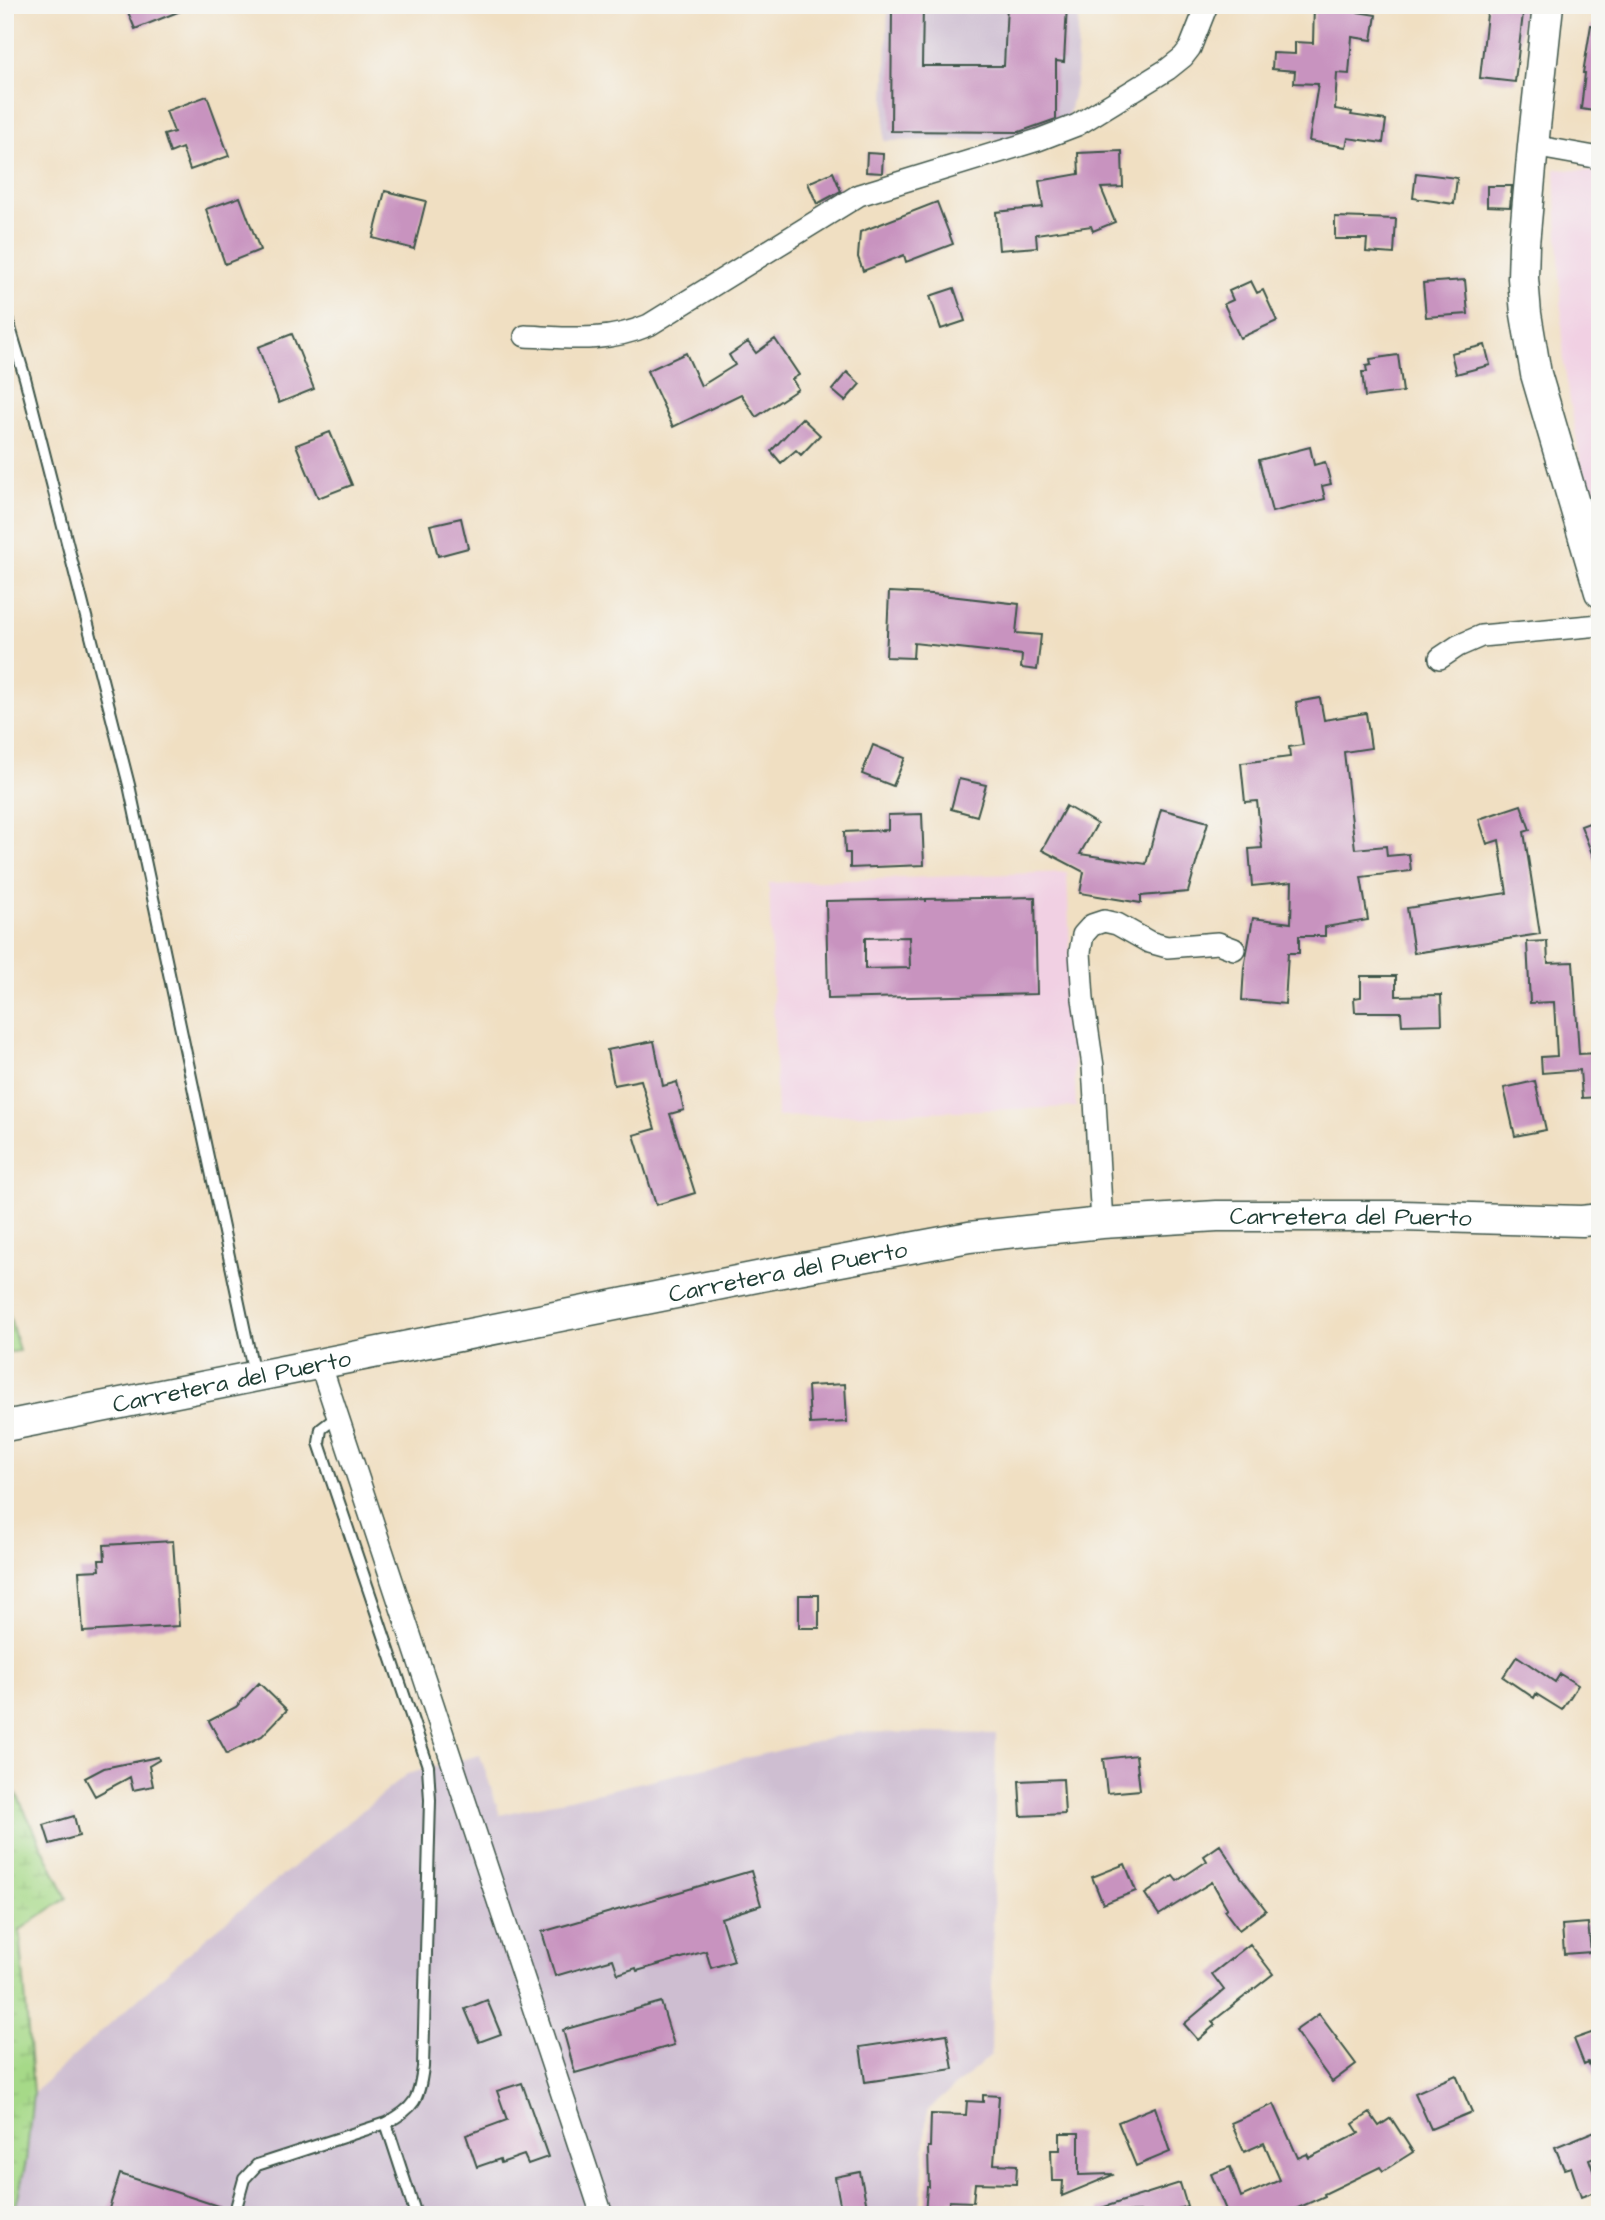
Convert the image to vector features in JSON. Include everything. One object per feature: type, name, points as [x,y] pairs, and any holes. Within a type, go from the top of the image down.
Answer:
[{"type":"main road","points":[[1548,5],[1524,244],[1526,314],[1536,373],[1547,416],[1600,592]]},
{"type":"main road","name":"Carretera del Puerto","points":[[5,1426],[969,1237],[1102,1223],[1217,1216],[1402,1216],[1594,1221]]},
{"type":"street","points":[[525,336],[596,339],[635,331],[649,325],[859,195],[1038,140],[1077,125],[1183,57],[1190,48],[1206,5]]},
{"type":"street","points":[[1532,146],[1600,158]]},
{"type":"street","points":[[1440,658],[1481,636],[1600,625]]},
{"type":"street","points":[[1102,1223],[1093,1066],[1083,999],[1080,952],[1083,935],[1092,925],[1104,921],[1117,924],[1149,942],[1167,947],[1218,943],[1234,949]]},
{"type":"street","points":[[320,1363],[602,2215]]},
{"type":"lane","points":[[5,311],[129,785],[254,1377]]},
{"type":"lane","points":[[234,2215],[244,2179],[257,2165],[386,2123],[403,2114],[420,2094],[424,2067],[430,1800],[428,1766],[318,1443],[321,1429],[338,1416]]},
{"type":"lane","points":[[386,2123],[416,2215]]},
{"type":"shaded area","points":[[871,5],[1079,5],[1076,81],[1067,122],[1019,139],[884,141],[888,7]]},
{"type":"shaded area","points":[[1555,169],[1600,172],[1600,546],[1586,495],[1564,365]]},
{"type":"shaded area","points":[[1067,872],[1076,1107],[777,1117],[769,883]]},
{"type":"shaded area","points":[[858,1732],[996,1734],[991,2055],[927,2111],[920,2215],[14,2215],[26,2161],[33,2093],[203,1940],[407,1774],[480,1755],[500,1815]]},
{"type":"green space","points":[[5,1299],[19,1351],[5,1353]]},
{"type":"green space","points":[[5,1785],[17,1795],[67,1898],[20,1930],[33,2093],[26,2161],[14,2215],[5,2215]]},
{"type":"building","points":[[125,5],[193,5],[193,6],[135,29]]},
{"type":"building","points":[[892,5],[923,5],[922,66],[1004,66],[1007,5],[1067,5],[1064,62],[1056,61],[1056,119],[1019,132],[891,131]]},
{"type":"building","points":[[1314,5],[1351,5],[1351,11],[1376,15],[1372,40],[1352,37],[1349,74],[1337,73],[1335,109],[1352,112],[1351,115],[1386,120],[1383,143],[1348,138],[1346,147],[1309,141],[1318,84],[1294,83],[1295,71],[1272,69],[1273,53],[1295,54],[1295,42],[1313,43]]},
{"type":"building","points":[[1488,5],[1524,5],[1515,82],[1480,78]]},
{"type":"building","points":[[1591,25],[1600,26],[1600,112],[1581,109],[1583,73]]},
{"type":"building","points":[[207,96],[229,156],[190,170],[182,148],[170,153],[164,135],[174,132],[166,111]]},
{"type":"building","points":[[1122,151],[1123,187],[1101,188],[1115,222],[1093,231],[1091,226],[1036,234],[1037,247],[999,250],[996,212],[1043,207],[1039,181],[1079,174],[1078,153]]},
{"type":"building","points":[[867,153],[883,154],[882,173],[866,172]]},
{"type":"building","points":[[833,172],[841,191],[817,204],[808,183]]},
{"type":"building","points":[[1416,173],[1457,178],[1454,204],[1413,198]]},
{"type":"building","points":[[1487,186],[1512,186],[1510,207],[1487,206]]},
{"type":"building","points":[[385,191],[426,201],[414,249],[373,238]]},
{"type":"building","points":[[240,197],[260,250],[225,264],[206,209]]},
{"type":"building","points":[[937,202],[953,244],[906,262],[904,255],[863,271],[858,257],[860,232]]},
{"type":"building","points":[[1335,217],[1396,219],[1394,254],[1366,252],[1367,239],[1335,239]]},
{"type":"building","points":[[1465,280],[1468,314],[1426,317],[1423,283]]},
{"type":"building","points":[[1251,281],[1257,293],[1263,290],[1277,321],[1240,338],[1224,304],[1233,300],[1229,291]]},
{"type":"building","points":[[954,288],[965,321],[941,329],[930,296]]},
{"type":"building","points":[[292,334],[314,389],[279,403],[258,347]]},
{"type":"building","points":[[775,339],[799,375],[792,379],[798,389],[756,417],[741,394],[673,427],[647,371],[686,353],[701,386],[735,365],[729,355],[748,342],[756,353]]},
{"type":"building","points":[[1485,345],[1490,365],[1456,374],[1451,353]]},
{"type":"building","points":[[1398,355],[1403,392],[1365,397],[1362,372],[1367,372],[1366,366],[1371,365],[1370,359]]},
{"type":"building","points":[[847,372],[860,384],[845,401],[832,390]]},
{"type":"building","points":[[802,418],[820,435],[801,455],[796,450],[781,463],[771,451]]},
{"type":"building","points":[[330,432],[352,485],[318,498],[296,445]]},
{"type":"building","points":[[1310,447],[1314,465],[1325,462],[1331,484],[1322,486],[1325,499],[1272,512],[1259,460]]},
{"type":"building","points":[[461,518],[468,548],[438,556],[430,525]]},
{"type":"building","points":[[889,592],[1019,604],[1016,633],[1041,635],[1037,670],[1021,668],[1022,655],[914,643],[913,658],[886,657]]},
{"type":"building","points":[[1320,698],[1324,720],[1366,713],[1371,748],[1344,752],[1355,849],[1386,846],[1387,856],[1409,854],[1411,871],[1361,877],[1368,920],[1325,927],[1325,936],[1299,936],[1299,953],[1288,953],[1285,1004],[1242,1000],[1244,968],[1253,918],[1291,923],[1292,882],[1252,886],[1249,849],[1262,848],[1257,801],[1245,802],[1241,763],[1290,757],[1289,747],[1303,745],[1296,702]]},
{"type":"building","points":[[873,745],[905,758],[893,786],[862,774]]},
{"type":"building","points":[[959,779],[986,785],[977,816],[951,809]]},
{"type":"building","points":[[1521,805],[1530,830],[1524,832],[1540,934],[1414,953],[1407,908],[1507,893],[1499,840],[1487,844],[1479,819]]},
{"type":"building","points":[[1066,806],[1097,824],[1080,854],[1146,864],[1161,809],[1208,822],[1188,892],[1141,896],[1141,903],[1080,893],[1084,872],[1042,850]]},
{"type":"building","points":[[922,814],[924,865],[850,868],[850,853],[845,853],[844,832],[888,830],[888,815]]},
{"type":"building","points":[[1600,819],[1600,871],[1599,871],[1581,826]]},
{"type":"building","points":[[1035,897],[1037,994],[828,999],[826,901]],"holes":[[[909,937],[910,968],[865,969],[865,938]]]},
{"type":"building","points":[[1547,941],[1548,963],[1573,962],[1579,1054],[1600,1053],[1600,1097],[1582,1098],[1580,1070],[1542,1073],[1541,1057],[1557,1056],[1554,1002],[1530,1003],[1527,942]]},
{"type":"building","points":[[1361,976],[1396,976],[1396,996],[1441,995],[1442,1024],[1402,1025],[1401,1012],[1355,1012],[1354,998],[1361,997]]},
{"type":"building","points":[[654,1041],[663,1086],[677,1082],[684,1110],[670,1114],[695,1193],[656,1205],[634,1135],[655,1129],[641,1080],[614,1085],[607,1050]]},
{"type":"building","points":[[1535,1081],[1546,1130],[1515,1136],[1504,1088]]},
{"type":"building","points":[[845,1384],[847,1422],[810,1424],[808,1386]]},
{"type":"building","points":[[173,1541],[179,1626],[83,1632],[79,1571],[100,1570],[99,1560],[105,1560],[104,1545]]},
{"type":"building","points":[[799,1595],[819,1595],[819,1628],[799,1628]]},
{"type":"building","points":[[1517,1656],[1555,1682],[1560,1674],[1578,1685],[1562,1710],[1536,1694],[1534,1698],[1503,1677]]},
{"type":"building","points":[[259,1683],[287,1710],[262,1736],[227,1754],[209,1721],[236,1707]]},
{"type":"building","points":[[1136,1755],[1140,1790],[1107,1793],[1103,1759]]},
{"type":"building","points":[[158,1757],[159,1760],[149,1766],[153,1786],[133,1790],[130,1777],[95,1796],[85,1778],[104,1768]]},
{"type":"building","points":[[1063,1779],[1065,1814],[1021,1816],[1019,1781]]},
{"type":"building","points":[[74,1816],[79,1836],[50,1844],[44,1825]]},
{"type":"building","points":[[1220,1845],[1266,1910],[1239,1930],[1224,1910],[1227,1908],[1212,1882],[1159,1915],[1145,1894],[1173,1876],[1177,1881],[1207,1861],[1204,1856]]},
{"type":"building","points":[[1125,1864],[1136,1891],[1103,1904],[1092,1877]]},
{"type":"building","points":[[751,1871],[761,1905],[721,1918],[734,1961],[711,1968],[706,1951],[637,1971],[636,1968],[618,1974],[613,1959],[555,1976],[542,1932]]},
{"type":"building","points":[[1588,1923],[1591,1952],[1564,1954],[1562,1925]]},
{"type":"building","points":[[1250,1944],[1273,1974],[1212,2022],[1215,2025],[1198,2040],[1184,2024],[1224,1990],[1212,1974]]},
{"type":"building","points":[[487,2000],[501,2034],[479,2042],[465,2009]]},
{"type":"building","points":[[661,2002],[674,2045],[575,2073],[563,2030]]},
{"type":"building","points":[[1319,2014],[1356,2064],[1332,2082],[1295,2031]]},
{"type":"building","points":[[1600,2030],[1600,2088],[1588,2062],[1584,2064],[1574,2039]]},
{"type":"building","points":[[947,2034],[953,2069],[865,2082],[860,2047]]},
{"type":"building","points":[[1456,2075],[1472,2112],[1431,2129],[1415,2093]]},
{"type":"building","points":[[522,2083],[548,2157],[528,2164],[524,2155],[477,2167],[466,2135],[507,2120],[497,2091]]},
{"type":"building","points":[[983,2095],[999,2096],[994,2164],[1017,2165],[1016,2184],[975,2183],[973,2202],[949,2201],[948,2215],[925,2215],[929,2187],[931,2114],[966,2115],[967,2101],[983,2102]]},
{"type":"building","points":[[1274,2104],[1298,2158],[1307,2154],[1309,2158],[1359,2133],[1353,2124],[1370,2113],[1379,2126],[1391,2118],[1413,2152],[1383,2171],[1380,2167],[1282,2215],[1228,2215],[1211,2174],[1230,2167],[1241,2197],[1280,2180],[1264,2143],[1244,2152],[1231,2123]]},
{"type":"building","points":[[1155,2107],[1170,2152],[1136,2166],[1118,2122]]},
{"type":"building","points":[[1600,2129],[1600,2155],[1589,2159],[1600,2190],[1581,2197],[1571,2167],[1564,2169],[1555,2147]]},
{"type":"building","points":[[1060,2133],[1079,2133],[1079,2175],[1113,2175],[1062,2196],[1063,2181],[1052,2181],[1051,2150],[1060,2150]]},
{"type":"building","points":[[860,2172],[868,2212],[842,2215],[835,2177]]},
{"type":"building","points":[[120,2174],[227,2209],[226,2215],[107,2215]]},
{"type":"building","points":[[1180,2183],[1187,2206],[1159,2215],[1153,2215],[1152,2212],[1099,2213],[1098,2209]]}]
